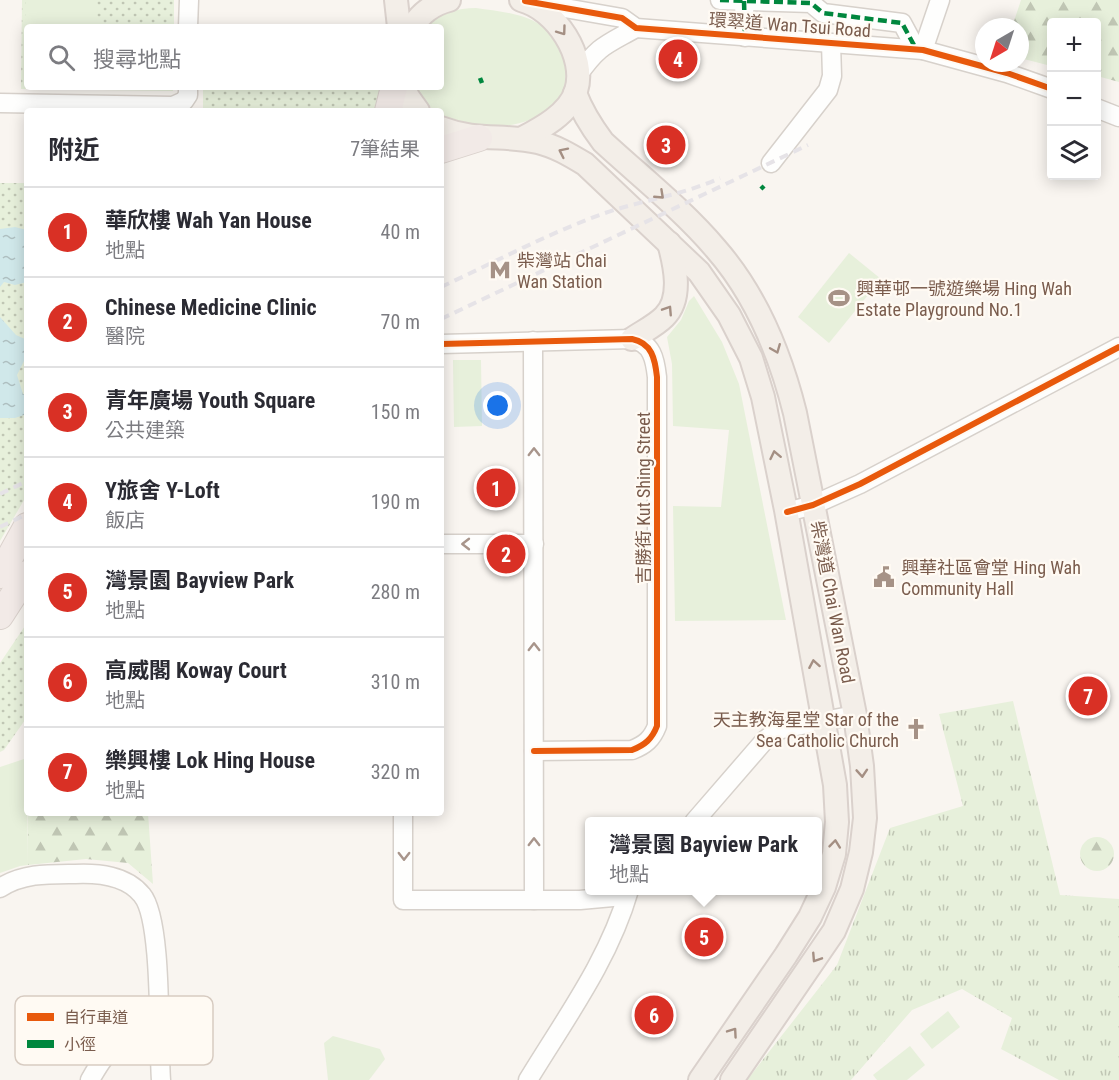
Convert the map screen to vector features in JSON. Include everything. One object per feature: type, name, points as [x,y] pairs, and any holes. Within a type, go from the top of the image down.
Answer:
[{"type":"highway","points":[[389,108],[393,90]]},
{"type":"highway","points":[[444,149],[479,138]]},
{"type":"highway","points":[[0,575],[24,531]]},
{"type":"highway","points":[[0,616],[24,579]]},
{"type":"main road","points":[[396,0],[399,24]]},
{"type":"main road","points":[[415,24],[437,3],[449,0]]},
{"type":"main road","name":"柴灣道 Chai Wan Road","points":[[523,0],[546,14],[563,31],[571,47],[581,109],[590,125],[603,142],[716,248],[745,289],[767,329],[783,369],[795,413],[855,715],[862,766],[865,818],[861,852],[852,889],[834,931],[732,1080]]},
{"type":"main road","points":[[521,139],[543,128],[562,111],[577,84]]},
{"type":"main road","points":[[405,90],[416,108]]},
{"type":"main road","name":"柴灣道 Chai Wan Road","points":[[444,129],[479,138],[540,142],[565,152],[585,164],[687,259],[710,286],[729,315],[746,348],[763,397],[787,512],[835,785],[837,822],[834,854],[822,891]]},
{"type":"main road","points":[[632,339],[664,317],[675,298],[676,279],[669,243]]},
{"type":"main road","name":"柴灣道 Chai Wan Road","points":[[700,1080],[786,956],[810,917],[820,895]]},
{"type":"street","points":[[188,24],[189,0]]},
{"type":"street","name":"環翠道 Wan Tsui Road","points":[[523,0],[622,18],[636,28],[920,49],[1006,73],[1047,87]]},
{"type":"street","points":[[720,0],[812,3],[823,13],[902,23],[920,49]]},
{"type":"street","points":[[920,49],[940,0]]},
{"type":"street","points":[[744,1],[745,37]]},
{"type":"street","points":[[577,84],[600,48],[636,28]]},
{"type":"street","points":[[771,163],[828,90],[831,76],[831,43]]},
{"type":"street","points":[[0,103],[173,106],[184,102],[188,91]]},
{"type":"street","points":[[1101,110],[1119,117]]},
{"type":"street","points":[[444,344],[632,339]]},
{"type":"street","name":"吉勝街 Kut Shing Street","points":[[534,750],[632,750],[645,744],[657,726],[657,377],[653,355],[648,346],[639,340],[632,339]]},
{"type":"street","points":[[533,341],[534,900]]},
{"type":"street","points":[[787,512],[813,505],[860,484],[1119,347]]},
{"type":"street","points":[[444,544],[534,544]]},
{"type":"street","points":[[698,817],[771,735],[786,728],[855,715]]},
{"type":"street","points":[[403,816],[404,900],[534,900],[601,898],[618,895]]},
{"type":"street","points":[[0,888],[29,876],[88,874],[116,878],[141,892],[149,905],[152,920],[158,996]]},
{"type":"street","points":[[528,1080],[599,964],[611,940],[627,895]]},
{"type":"street","points":[[90,1080],[99,1065]]},
{"type":"street","points":[[160,1065],[161,1080]]},
{"type":"green space","points":[[22,0],[174,0],[174,24],[24,24],[24,89],[21,89]]},
{"type":"green space","points":[[26,0],[97,0],[96,24],[25,24]]},
{"type":"green space","points":[[1021,0],[1119,0],[1119,82],[1101,77],[1101,18],[1047,18],[1047,65],[1029,60],[1029,18],[1015,18]]},
{"type":"green space","points":[[476,8],[525,17],[543,27],[554,38],[563,57],[566,75],[563,90],[546,112],[518,124],[468,125],[444,118],[444,108],[431,108],[421,97],[418,90],[444,90],[444,24],[430,24],[449,12]]},
{"type":"green space","points":[[97,90],[173,90],[173,91]]},
{"type":"green space","points":[[203,90],[382,90],[378,108],[203,108]]},
{"type":"green space","points":[[0,183],[24,183],[24,500],[0,541]]},
{"type":"green space","name":"興華邨一號遊樂場 Hing Wah Estate Playground No.1","points":[[849,253],[881,279],[829,343],[798,317]]},
{"type":"green space","points":[[694,296],[722,342],[739,384],[786,620],[675,621],[673,506],[721,507],[729,430],[673,426],[672,364],[667,337],[681,320],[689,301]]},
{"type":"green space","points":[[453,360],[481,360],[482,426],[454,427]]},
{"type":"green space","points":[[24,627],[24,721],[4,750],[0,752],[0,663]]},
{"type":"green space","points":[[1013,701],[1060,895],[1119,899],[1119,1080],[1059,1080],[1001,1049],[1012,1018],[962,989],[912,1010],[851,1080],[747,1080],[837,965],[890,828],[963,806],[939,714]]},
{"type":"green space","points":[[24,759],[24,816],[28,816],[28,865],[0,873],[0,767]]},
{"type":"green space","points":[[28,816],[148,816],[153,884],[128,863],[86,859],[28,865]]},
{"type":"green space","points":[[1097,837],[1109,842],[1114,854],[1109,866],[1097,871],[1085,866],[1080,854],[1085,842]]},
{"type":"green space","points":[[948,1011],[960,1027],[932,1049],[920,1034]]},
{"type":"green space","points":[[333,1036],[380,1049],[385,1059],[369,1080],[328,1080],[324,1043]]},
{"type":"green space","points":[[910,1046],[925,1065],[907,1080],[877,1080],[873,1075]]},
{"type":"water","points":[[15,227],[24,229],[24,283],[15,285],[4,282],[0,287],[0,229]]},
{"type":"water","points":[[0,317],[16,335],[24,339],[24,361],[17,375],[24,394],[24,415],[15,418],[0,418]]},
{"type":"railway","points":[[444,318],[808,145]]},
{"type":"railway","points":[[444,286],[584,221],[619,208],[692,189],[720,178]]},
{"type":"railway","points":[[0,494],[24,482]]},
{"type":"railway","points":[[0,527],[24,515]]},
{"type":"marked path","points":[[720,0],[811,3],[823,13],[902,23],[916,49]]},
{"type":"marked path","points":[[744,1],[745,37]]},
{"type":"marked path","points":[[480,78],[482,83]]},
{"type":"marked path","points":[[761,186],[764,189]]},
{"type":"cycle path","points":[[525,1],[622,18],[636,28],[923,50],[1007,73],[1047,87]]},
{"type":"cycle path","points":[[444,344],[632,339],[648,348],[655,364],[657,377],[657,726],[648,741],[632,750],[534,751]]},
{"type":"cycle path","points":[[787,512],[813,505],[860,484],[1119,347]]},
{"type":"place","name":"Y旅舍 Y-Loft","points":[[678,59]]},
{"type":"place","name":"青年廣場 Youth Square","points":[[666,145]]},
{"type":"place","name":"柴灣站 Chai Wan Station","points":[[500,270]]},
{"type":"place","name":"興華邨一號遊樂場 Hing Wah Estate Playground No.1","points":[[839,298]]},
{"type":"place","name":"華欣樓 Wah Yan House","points":[[496,488]]},
{"type":"place","name":"Chinese Medicine Clinic","points":[[506,554]]},
{"type":"place","name":"興華社區會堂 Hing Wah Community Hall","points":[[884,577]]},
{"type":"place","name":"樂興樓 Lok Hing House","points":[[1088,696]]},
{"type":"place","name":"天主教海星堂 Star of the Sea Catholic Church","points":[[916,729]]},
{"type":"place","name":"灣景園 Bayview Park","points":[[704,937]]},
{"type":"place","name":"高威閣 Koway Court","points":[[654,1015]]}]
